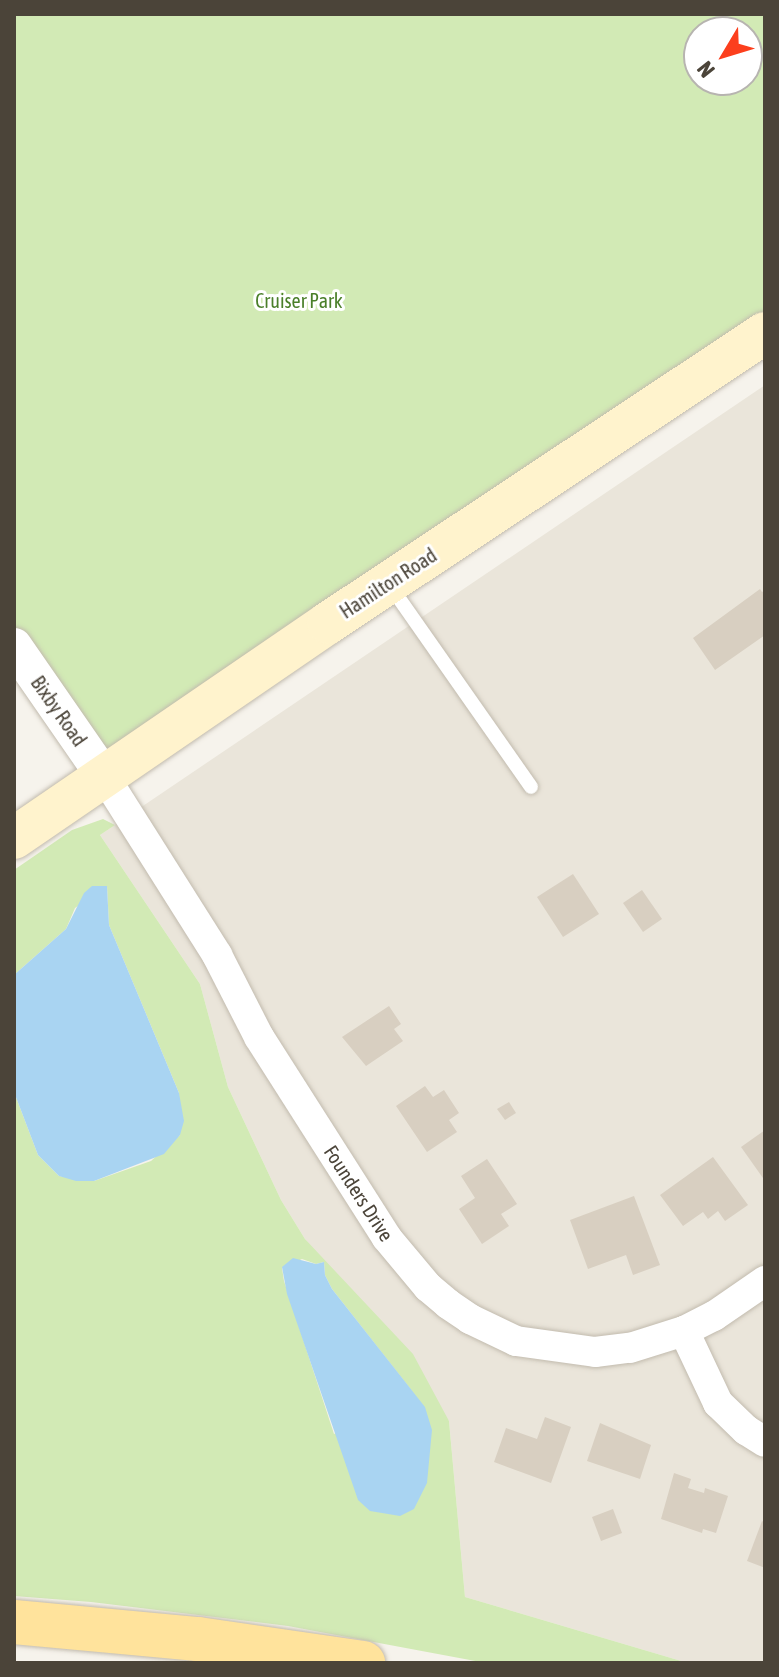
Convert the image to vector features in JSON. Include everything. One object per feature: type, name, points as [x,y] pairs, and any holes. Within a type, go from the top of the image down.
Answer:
[{"type":"main road","name":"Hamilton Road","points":[[14,838],[388,583],[765,333]]},
{"type":"main road","points":[[14,1622],[198,1639],[363,1663]]},
{"type":"street","name":"Bixby Road","points":[[14,646],[104,776]]},
{"type":"street","name":"Founders Drive","points":[[104,776],[217,955],[259,1037],[296,1096],[387,1238],[428,1287],[470,1319],[534,1345],[595,1352],[630,1348],[684,1331],[714,1316],[765,1281]]},
{"type":"street","points":[[684,1331],[718,1403],[746,1430],[765,1442]]},
{"type":"lane","points":[[388,583],[531,787]]},
{"type":"shaded area","points":[[765,385],[765,1663],[688,1663],[465,1597],[449,1421],[305,1239],[281,1200],[228,1087],[200,984],[100,835]]},
{"type":"green space","name":"Cruiser Park","points":[[14,14],[765,14],[765,333],[104,776],[14,646]]},
{"type":"green space","points":[[103,819],[115,825],[100,835],[200,984],[228,1087],[281,1200],[305,1239],[413,1354],[449,1421],[465,1597],[688,1663],[486,1663],[288,1626],[91,1602],[14,1596],[14,1092],[38,1155],[59,1176],[94,1181],[151,1161],[180,1135],[179,1093],[109,925],[107,886],[75,908],[66,929],[14,975],[14,870],[72,830]],"holes":[[[302,1259],[316,1264],[324,1262],[325,1275],[332,1289],[412,1391],[334,1434],[282,1268]]]},
{"type":"water","points":[[92,886],[107,886],[109,925],[179,1093],[184,1121],[180,1135],[164,1154],[94,1181],[76,1181],[59,1176],[38,1155],[14,1092],[14,975],[66,929],[84,893]]},
{"type":"water","points":[[293,1258],[316,1264],[324,1262],[325,1275],[332,1289],[425,1407],[432,1430],[427,1483],[414,1509],[400,1516],[370,1511],[358,1500],[287,1294],[282,1267]]},
{"type":"building","points":[[760,589],[762,592],[765,590],[765,635],[715,670],[693,638]]},
{"type":"building","points":[[573,874],[599,914],[563,937],[537,897]]},
{"type":"building","points":[[642,890],[662,919],[643,932],[623,903]]},
{"type":"building","points":[[389,1006],[401,1024],[394,1029],[403,1041],[366,1066],[342,1037]]},
{"type":"building","points":[[425,1086],[433,1097],[444,1090],[459,1113],[449,1120],[457,1132],[427,1152],[396,1106]]},
{"type":"building","points":[[509,1102],[516,1113],[505,1120],[497,1109]]},
{"type":"building","points":[[765,1130],[765,1181],[741,1147]]},
{"type":"building","points":[[713,1157],[748,1205],[725,1221],[718,1211],[708,1219],[703,1212],[683,1226],[660,1195]]},
{"type":"building","points":[[487,1159],[517,1204],[501,1214],[509,1226],[482,1244],[459,1209],[475,1198],[461,1176]]},
{"type":"building","points":[[634,1196],[660,1265],[633,1275],[626,1255],[588,1269],[570,1220]]},
{"type":"building","points":[[545,1417],[571,1427],[551,1483],[494,1462],[506,1428],[537,1439]]},
{"type":"building","points":[[600,1423],[651,1445],[640,1479],[587,1461]]},
{"type":"building","points":[[674,1473],[691,1479],[688,1488],[704,1493],[705,1488],[728,1496],[716,1533],[703,1529],[702,1533],[661,1519]]},
{"type":"building","points":[[613,1509],[622,1533],[601,1541],[592,1517]]},
{"type":"building","points":[[762,1521],[765,1523],[765,1568],[747,1561]]}]
